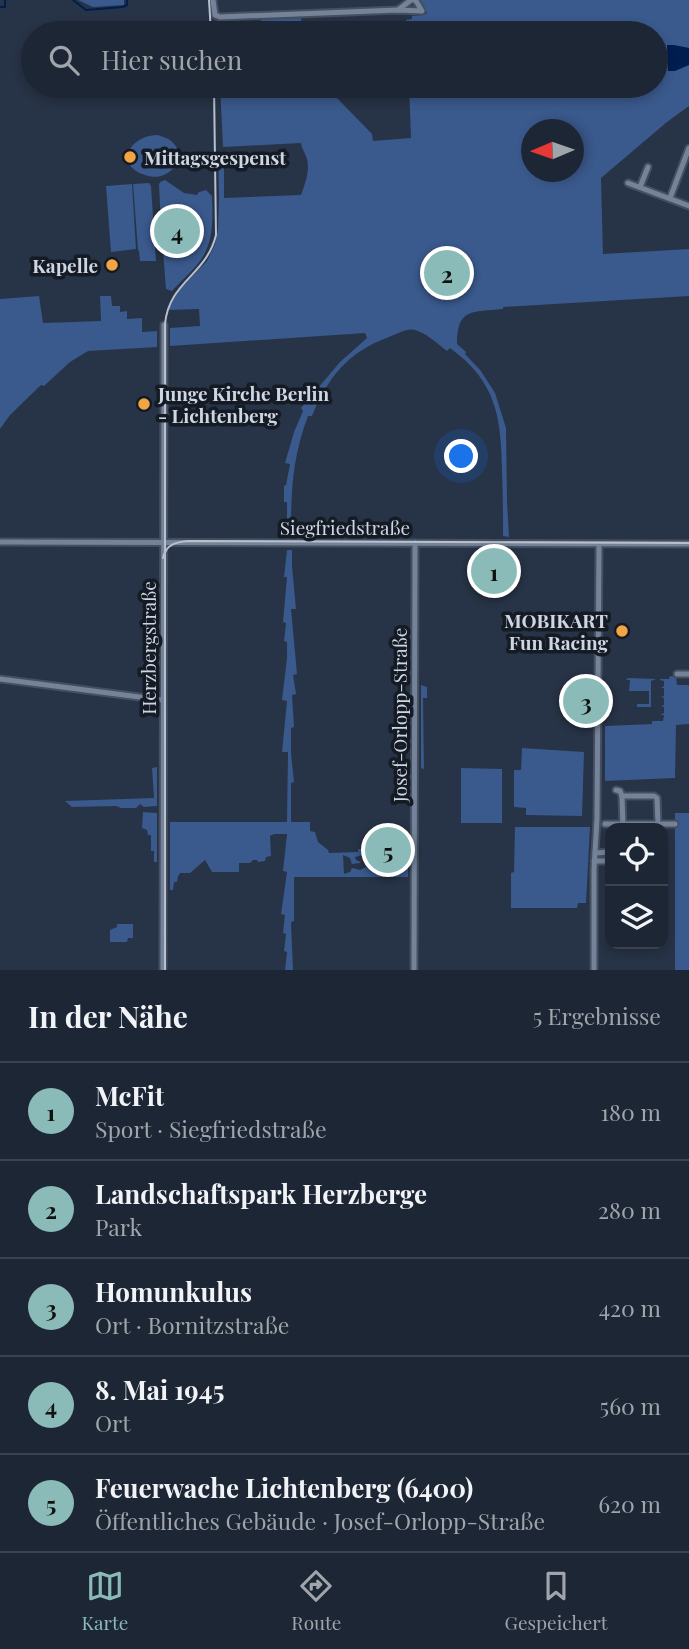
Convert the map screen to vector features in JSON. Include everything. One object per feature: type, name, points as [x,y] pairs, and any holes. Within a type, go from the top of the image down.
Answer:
[{"type":"street","points":[[213,0],[214,13],[220,17],[422,11],[416,1],[412,0],[398,10]]},
{"type":"street","points":[[670,198],[689,148]]},
{"type":"street","points":[[640,187],[648,167]]},
{"type":"street","points":[[628,183],[689,206]]},
{"type":"street","name":"Herzbergstraße","points":[[163,970],[164,325]]},
{"type":"street","name":"Siegfriedstraße","points":[[0,542],[689,544]]},
{"type":"street","name":"Josef-Orlopp-Straße","points":[[414,970],[415,543]]},
{"type":"street","points":[[594,970],[598,544]]},
{"type":"street","points":[[677,674],[689,674]]},
{"type":"street","points":[[0,679],[163,700]]},
{"type":"street","points":[[616,790],[622,796],[623,823]]},
{"type":"street","points":[[622,796],[657,798],[658,823]]},
{"type":"street","points":[[668,824],[675,824]]},
{"type":"street","points":[[595,853],[605,852]]},
{"type":"street","points":[[594,861],[605,861]]},
{"type":"shaded area","points":[[78,0],[124,0],[124,5],[93,7]]},
{"type":"shaded area","points":[[419,0],[689,0],[689,106],[601,178],[603,254],[689,249],[689,296],[503,307],[475,312],[463,318],[457,344],[481,371],[495,393],[506,428],[509,537],[503,536],[498,418],[487,388],[478,374],[450,348],[447,351],[428,336],[415,330],[402,332],[362,350],[341,368],[325,389],[312,416],[308,416],[296,461],[291,536],[287,536],[284,486],[290,464],[285,463],[303,411],[301,408],[340,362],[367,338],[365,333],[170,346],[170,328],[200,326],[199,309],[168,310],[178,291],[207,261],[215,244],[218,229],[218,153],[224,153],[224,198],[301,195],[307,177],[308,164],[301,143],[223,147],[221,98],[337,98],[372,134],[373,141],[411,138],[409,98],[668,98],[668,21],[406,21],[412,19],[412,16],[427,13]]},
{"type":"shaded area","points":[[301,18],[301,21],[261,21]]},
{"type":"shaded area","points":[[668,45],[689,48],[689,65],[668,71]]},
{"type":"shaded area","points":[[157,135],[169,139],[176,146],[178,154],[172,169],[165,175],[156,177],[135,170],[128,158],[133,145],[139,140]]},
{"type":"shaded area","points":[[165,180],[184,193],[197,195],[206,190],[212,196],[212,224],[206,250],[196,266],[172,291],[166,289],[162,238],[184,237],[183,226],[161,227],[159,185]]},
{"type":"shaded area","points":[[149,183],[156,261],[140,261],[133,184]]},
{"type":"shaded area","points":[[132,184],[136,249],[111,252],[106,186]]},
{"type":"shaded area","points":[[39,296],[43,323],[101,321],[100,296],[111,296],[112,306],[120,306],[120,312],[127,311],[127,319],[142,318],[142,332],[157,331],[157,347],[88,351],[70,362],[44,386],[41,385],[10,415],[0,429],[0,299]]},
{"type":"shaded area","points":[[287,550],[292,550],[296,609],[291,609],[297,674],[293,675],[296,694],[292,695],[294,727],[291,728],[291,753],[294,782],[291,783],[291,822],[310,822],[310,831],[315,832],[318,842],[329,853],[358,852],[358,849],[365,849],[366,854],[355,857],[360,863],[352,864],[350,858],[343,855],[344,874],[352,868],[360,870],[378,864],[383,864],[383,872],[392,872],[392,843],[397,843],[398,847],[408,847],[408,877],[294,877],[294,921],[291,922],[293,970],[285,970],[285,915],[281,914],[287,872],[283,871],[287,834],[270,836],[271,856],[266,857],[265,861],[239,863],[239,872],[212,872],[205,860],[190,873],[180,873],[177,882],[174,882],[173,890],[170,890],[170,822],[287,822],[288,752],[282,752],[287,701],[282,700],[287,658],[287,642],[284,641],[286,623],[283,622]]},
{"type":"shaded area","points":[[670,676],[676,677],[677,685],[689,686],[689,724],[676,725],[675,778],[605,781],[605,726],[663,721],[664,715],[660,715],[664,713],[664,707],[661,706],[664,705],[664,698],[661,697],[664,696],[664,688],[661,688],[664,681],[660,679],[669,679]]},
{"type":"shaded area","points":[[656,679],[651,681],[651,707],[637,707],[637,704],[649,704],[649,691],[629,691],[630,680],[626,680]]},
{"type":"shaded area","points":[[421,685],[427,687],[427,698],[423,698],[424,769],[421,768]]},
{"type":"shaded area","points":[[522,748],[584,752],[582,816],[526,815],[526,808],[514,807],[514,770],[521,770]]},
{"type":"shaded area","points":[[157,767],[157,806],[144,807],[140,804],[136,808],[72,807],[65,801],[154,798],[152,768]]},
{"type":"shaded area","points":[[461,768],[502,769],[502,823],[461,823]]},
{"type":"shaded area","points":[[143,812],[157,813],[157,862],[154,862],[154,851],[151,851],[151,835],[142,828]]},
{"type":"shaded area","points":[[675,813],[689,813],[689,970],[675,970]]},
{"type":"shaded area","points":[[515,827],[590,827],[586,903],[578,903],[577,908],[511,908]]},
{"type":"shaded area","points":[[117,924],[133,924],[133,938],[128,938],[127,942],[110,942],[110,930],[117,927]]},
{"type":"waterway","points":[[0,7],[5,7],[5,0]]},
{"type":"waterway","points":[[73,0],[86,10],[123,7],[127,5],[127,0]]},
{"type":"tram line","points":[[209,0],[210,21]]},
{"type":"tram line","points":[[165,970],[165,324],[173,298],[204,260],[216,235],[214,98]]},
{"type":"tram line","points":[[163,558],[172,545],[189,541],[689,543]]},
{"type":"place","name":"Mittagsgespenst","points":[[130,157]]},
{"type":"place","name":"8. Mai 1945","points":[[177,231]]},
{"type":"place","name":"Kapelle","points":[[112,265]]},
{"type":"place","name":"Landschaftspark Herzberge","points":[[447,273]]},
{"type":"place","name":"Junge Kirche Berlin - Lichtenberg","points":[[144,404]]},
{"type":"place","name":"McFit","points":[[494,571]]},
{"type":"place","name":"MOBIKART Fun Racing","points":[[622,631]]},
{"type":"place","name":"Homunkulus","points":[[586,701]]},
{"type":"place","name":"Feuerwache Lichtenberg (6400)","points":[[388,850]]}]
